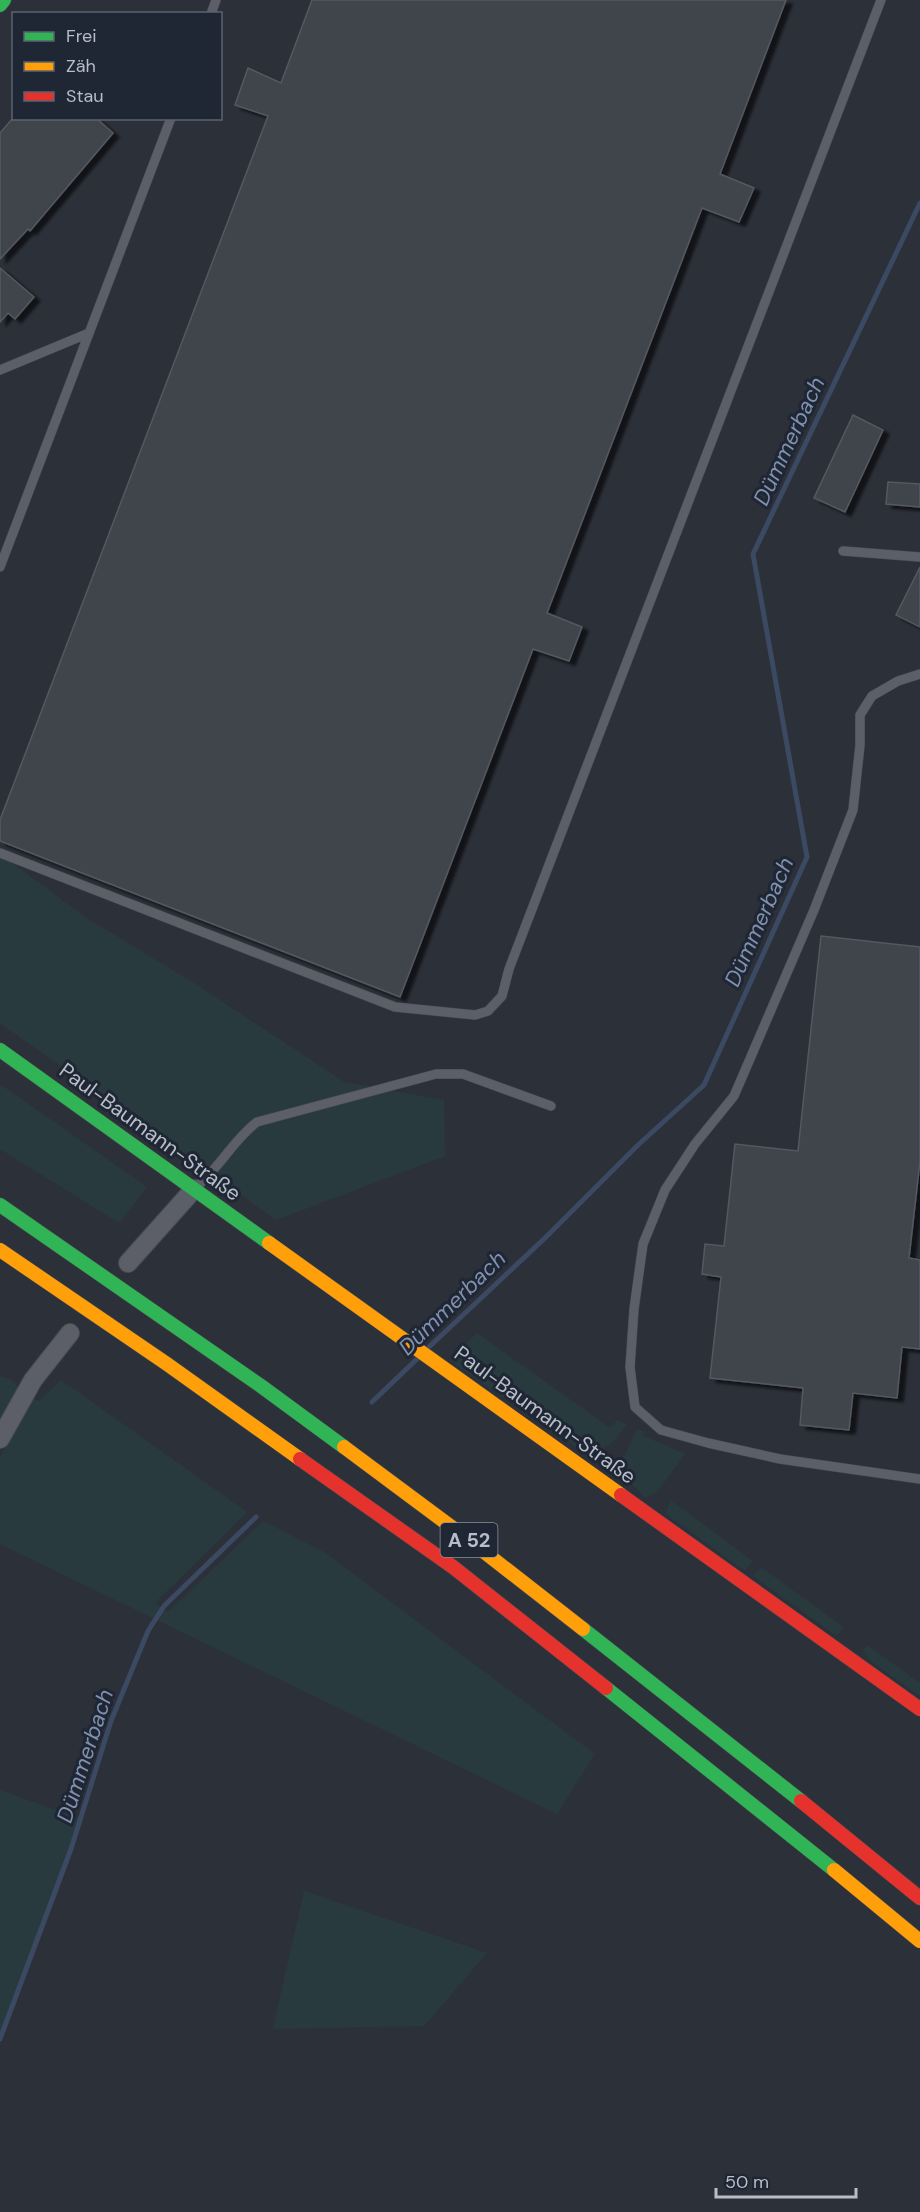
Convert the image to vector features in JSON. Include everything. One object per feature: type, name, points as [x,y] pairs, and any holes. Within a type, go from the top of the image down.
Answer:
[{"type":"main road","points":[[0,5],[4,0]]},
{"type":"main road","name":"Paul-Baumann-Straße","points":[[0,1050],[920,1709]]},
{"type":"main road","name":"A 52","points":[[0,1205],[261,1386],[469,1540],[772,1777],[920,1898]]},
{"type":"main road","name":"A 52","points":[[0,1250],[167,1364],[453,1567],[766,1815],[920,1941]]},
{"type":"street","points":[[128,1263],[194,1189]]},
{"type":"street","points":[[0,1439],[33,1380],[70,1332]]},
{"type":"lane","points":[[0,853],[395,1007],[475,1015],[489,1011],[502,996],[510,969],[610,705],[881,0]]},
{"type":"lane","points":[[0,567],[170,120]]},
{"type":"lane","points":[[0,370],[89,333]]},
{"type":"lane","points":[[843,551],[920,557]]},
{"type":"lane","points":[[920,674],[898,681],[872,696],[860,715],[860,745],[853,810],[814,910],[734,1096],[695,1144],[665,1190],[643,1244],[634,1310],[630,1367],[635,1407],[661,1430],[780,1459],[920,1479]]},
{"type":"lane","points":[[194,1189],[209,1177],[248,1128],[257,1122],[436,1074],[463,1074],[552,1106]]},
{"type":"shaded area","points":[[0,854],[85,917],[194,983],[344,1082],[444,1100],[445,1156],[276,1220],[0,1023]]},
{"type":"shaded area","points":[[0,1084],[147,1187],[119,1223],[0,1149]]},
{"type":"shaded area","points":[[477,1333],[610,1428],[617,1420],[627,1424],[611,1444],[586,1454],[450,1361]]},
{"type":"shaded area","points":[[0,1377],[11,1380],[18,1388],[0,1422]]},
{"type":"shaded area","points":[[61,1380],[247,1512],[155,1603],[168,1612],[263,1521],[324,1552],[595,1754],[557,1814],[0,1544],[0,1457],[33,1398],[39,1401]]},
{"type":"shaded area","points":[[637,1429],[644,1432],[644,1436],[685,1454],[658,1491],[645,1498],[623,1474],[620,1466]]},
{"type":"shaded area","points":[[670,1500],[753,1561],[745,1571],[666,1514]]},
{"type":"shaded area","points":[[761,1567],[843,1627],[839,1634],[835,1635],[753,1576]]},
{"type":"shaded area","points":[[867,1645],[920,1683],[920,1696],[869,1660],[863,1650]]},
{"type":"shaded area","points":[[0,1790],[83,1820],[0,2034]]},
{"type":"shaded area","points":[[304,1891],[487,1953],[424,2026],[273,2029]]},
{"type":"building","points":[[312,0],[786,0],[720,174],[754,188],[739,222],[702,208],[547,613],[582,627],[569,661],[533,649],[400,997],[0,841],[0,820],[268,116],[235,105],[248,68],[281,83]]},
{"type":"building","points":[[12,119],[98,120],[113,133],[30,231],[28,229],[0,259],[0,133]]},
{"type":"building","points":[[0,268],[34,297],[15,319],[8,313],[0,322]]},
{"type":"building","points":[[853,415],[883,430],[845,512],[814,498]]},
{"type":"building","points":[[888,482],[920,484],[920,507],[886,504]]},
{"type":"building","points":[[920,567],[920,627],[896,615]]},
{"type":"building","points":[[821,936],[920,947],[920,1161],[909,1258],[920,1260],[920,1349],[902,1347],[897,1398],[853,1393],[849,1430],[800,1425],[803,1388],[710,1378],[721,1277],[702,1274],[705,1244],[724,1246],[735,1144],[798,1151]]},
{"type":"waterway","name":"Dümmerbach","points":[[429,1347],[545,1238],[638,1145],[704,1085],[807,857],[753,554],[920,203]]},
{"type":"waterway","name":"Dümmerbach","points":[[372,1402],[418,1358]]},
{"type":"waterway","name":"Dümmerbach","points":[[0,2039],[71,1849],[111,1721],[148,1631],[164,1606],[256,1517]]},
{"type":"traffic: fast","points":[[0,5],[4,0]]},
{"type":"traffic: fast","points":[[0,1050],[269,1243]]},
{"type":"traffic: fast","points":[[0,1205],[261,1386],[344,1447]]},
{"type":"traffic: fast","points":[[583,1629],[801,1801]]},
{"type":"traffic: fast","points":[[606,1688],[834,1870]]},
{"type":"traffic: slow","points":[[269,1243],[621,1495]]},
{"type":"traffic: slow","points":[[0,1250],[167,1364],[300,1459]]},
{"type":"traffic: slow","points":[[344,1447],[583,1629]]},
{"type":"traffic: slow","points":[[834,1870],[920,1941]]},
{"type":"traffic: jam","points":[[300,1459],[453,1567],[606,1688]]},
{"type":"traffic: jam","points":[[621,1495],[920,1709]]},
{"type":"traffic: jam","points":[[801,1801],[920,1898]]}]
